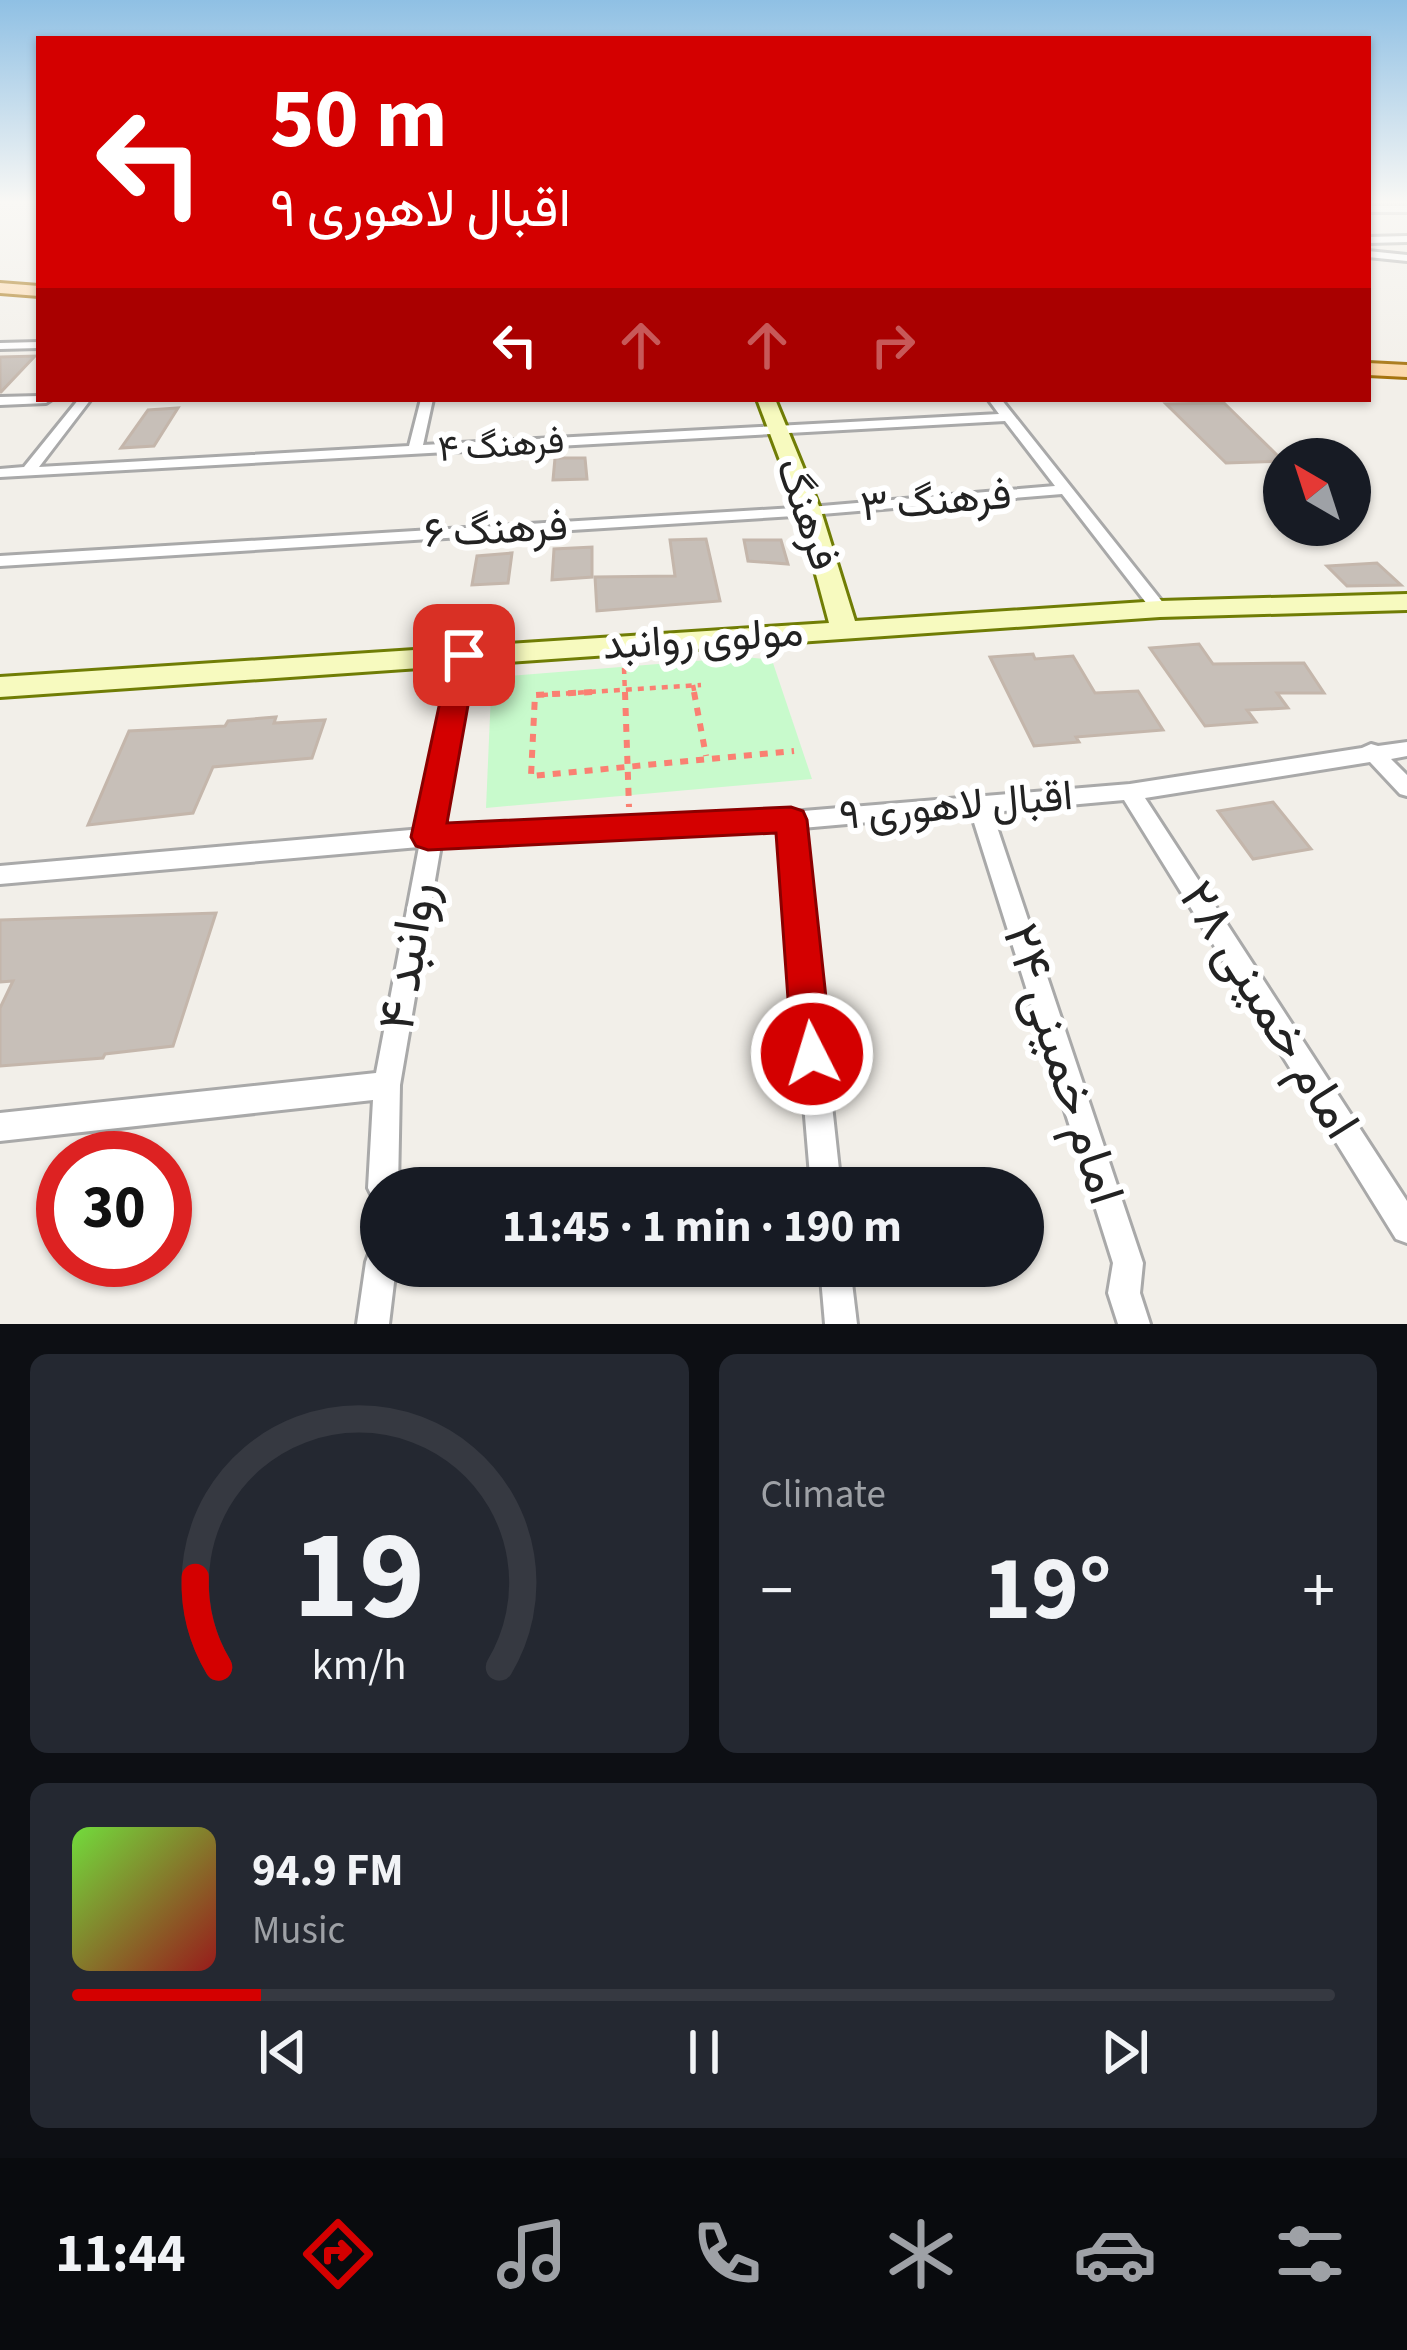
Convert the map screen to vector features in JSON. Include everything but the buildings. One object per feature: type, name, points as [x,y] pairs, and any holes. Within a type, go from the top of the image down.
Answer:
[{"type":"main road","points":[[0,278],[36,280]]},
{"type":"main road","points":[[0,288],[36,291]]},
{"type":"main road","points":[[1371,354],[1407,356]]},
{"type":"main road","points":[[1371,369],[1407,371]]},
{"type":"street","points":[[0,346],[36,345]]},
{"type":"street","points":[[0,401],[36,399]]},
{"type":"street","points":[[28,472],[83,402]]},
{"type":"street","points":[[415,451],[426,402]]},
{"type":"street","name":"فرهنگ","points":[[767,402],[810,511],[844,629]]},
{"type":"street","points":[[996,402],[1160,609]]},
{"type":"street","name":"فرهنگ ۴","points":[[0,473],[1007,417]]},
{"type":"street","name":"فرهنگ ۳","points":[[810,511],[1062,490]]},
{"type":"street","name":"فرهنگ ۶","points":[[0,561],[810,511]]},
{"type":"street","name":"مولوی روانبد","points":[[0,687],[1160,609],[1407,602]]},
{"type":"street","name":"روانبد ۴","points":[[384,1167],[387,1084],[464,655]]},
{"type":"street","name":"اقبال لاهوری ۹","points":[[0,875],[428,837],[791,820],[1130,792],[1407,749]]},
{"type":"street","points":[[1371,751],[1407,788]]},
{"type":"street","name":"امام خمینی ۲۸","points":[[1130,792],[1407,1228]]},
{"type":"street","name":"امام خمینی ۲۴","points":[[979,805],[1128,1263],[1124,1293],[1134,1324]]},
{"type":"street","points":[[791,820],[824,1167]]},
{"type":"street","points":[[0,1127],[387,1084]]},
{"type":"street","points":[[373,1324],[378,1287]]},
{"type":"street","points":[[837,1287],[841,1324]]},
{"type":"path","points":[[623,644],[630,828]]},
{"type":"path","points":[[707,759],[697,685],[535,695],[531,776],[794,751]]},
{"type":"green space","points":[[745,657],[772,660],[812,779],[486,808],[491,693],[497,680]]},
{"type":"route","points":[[464,655],[428,837],[791,820],[812,1054]]}]
